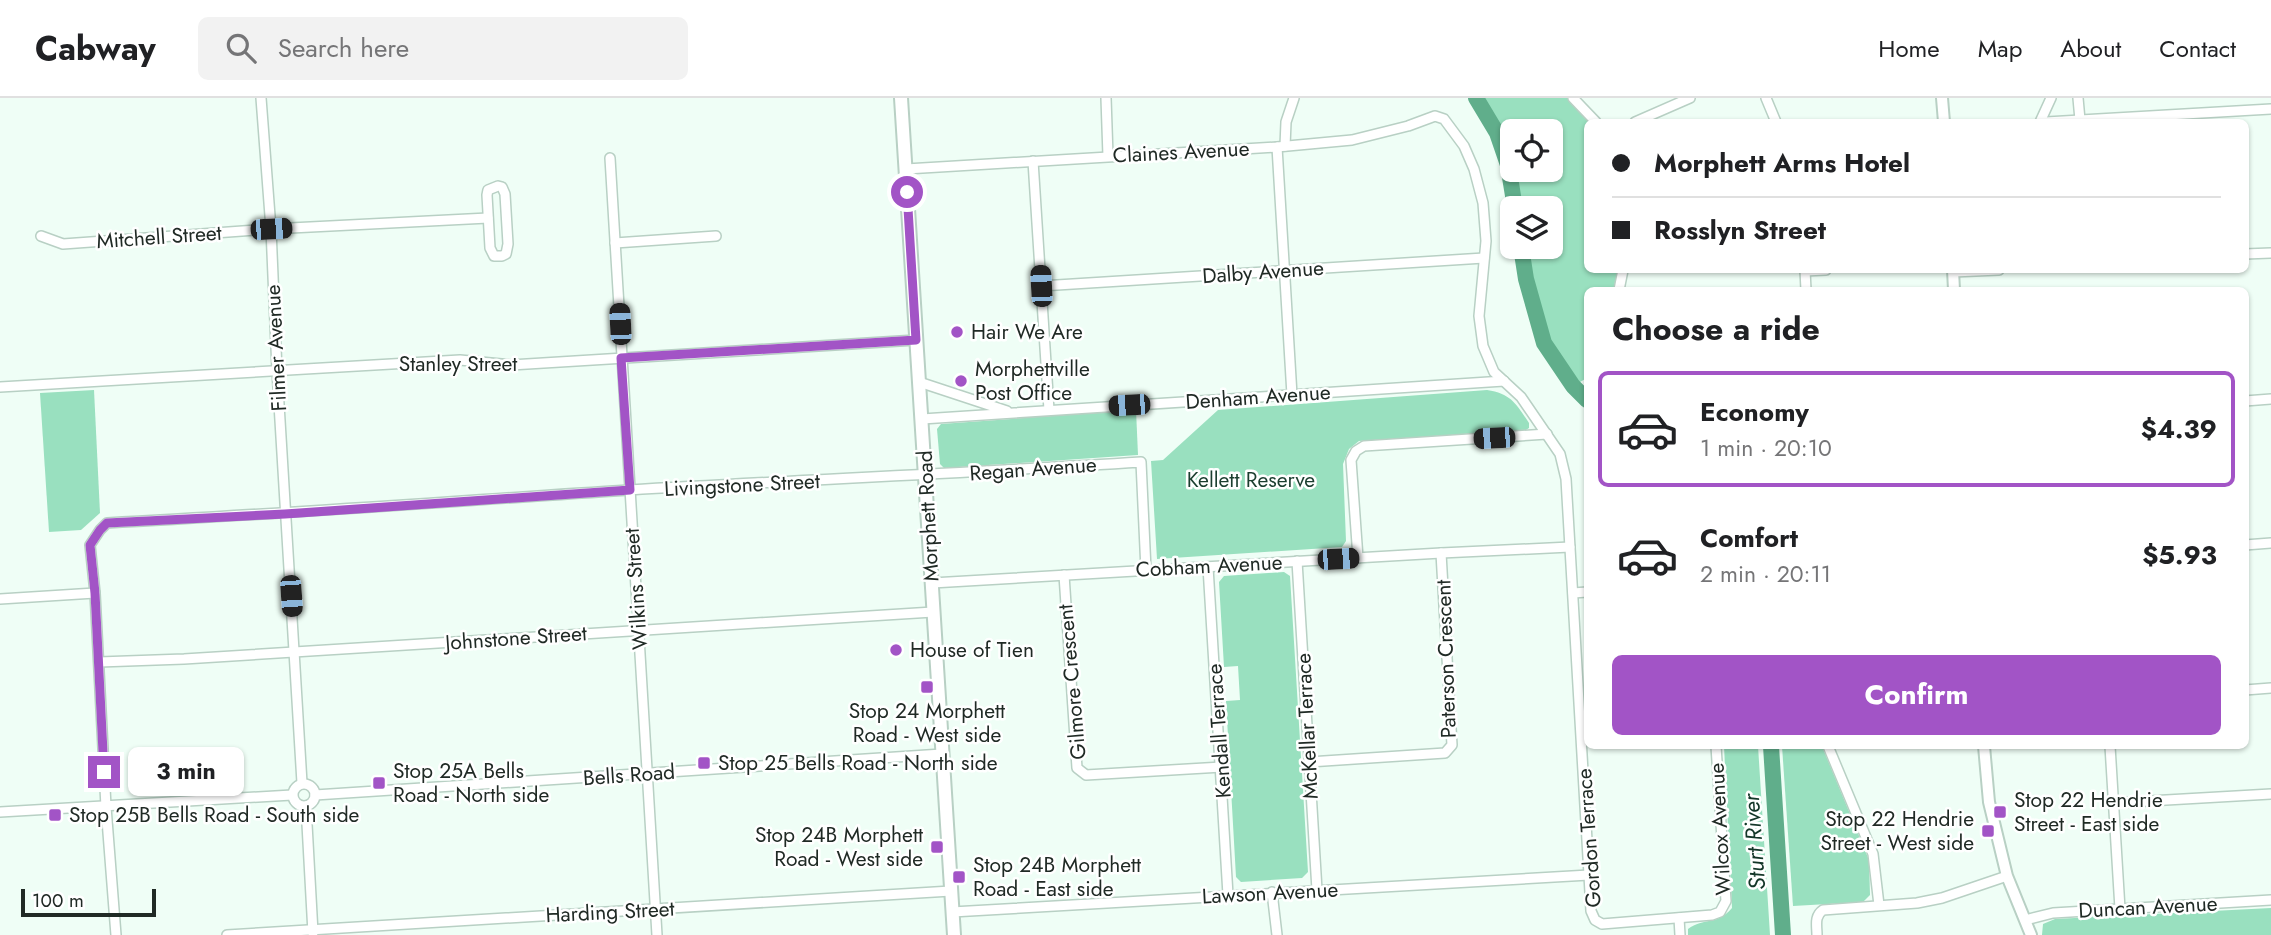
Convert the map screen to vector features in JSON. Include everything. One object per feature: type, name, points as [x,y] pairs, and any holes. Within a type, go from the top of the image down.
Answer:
[{"type":"main road","name":"Morphett Road","points":[[901,98],[954,935]]},
{"type":"street","name":"Filmer Avenue","points":[[261,98],[271,229],[276,371],[302,783]]},
{"type":"street","points":[[1106,98],[1108,156]]},
{"type":"street","points":[[1292,395],[1281,146],[1294,98]]},
{"type":"street","points":[[1573,98],[1593,119]]},
{"type":"street","points":[[1642,119],[1690,98]]},
{"type":"street","points":[[1766,98],[1775,119]]},
{"type":"street","points":[[1942,98],[1944,119]]},
{"type":"street","points":[[2041,119],[2051,98]]},
{"type":"street","points":[[2078,98],[2080,119]]},
{"type":"street","points":[[2097,119],[2271,109]]},
{"type":"street","name":"Claines Avenue","points":[[906,169],[1352,140],[1408,126],[1435,116],[1444,119],[1449,125]]},
{"type":"street","name":"Gordon Terrace","points":[[1449,125],[1464,146],[1474,169],[1483,203],[1486,241],[1479,316],[1483,346],[1494,372],[1521,397],[1560,454],[1566,479],[1584,705]]},
{"type":"street","name":"Wilkins Street","points":[[610,158],[657,935]]},
{"type":"street","points":[[1033,160],[1049,410]]},
{"type":"street","points":[[502,187],[505,194],[508,244],[506,254],[502,256],[494,256],[491,252],[488,218],[488,190],[502,187]]},
{"type":"street","name":"Mitchell Street","points":[[41,236],[63,244],[271,229],[488,218]]},
{"type":"street","points":[[615,243],[716,236]]},
{"type":"street","points":[[2249,254],[2271,253]]},
{"type":"street","name":"Dalby Avenue","points":[[1041,286],[1484,258]]},
{"type":"street","name":"Stanley Street","points":[[0,387],[460,360],[511,365],[916,340]]},
{"type":"street","name":"Denham Avenue","points":[[919,382],[1012,413]]},
{"type":"street","name":"Denham Avenue","points":[[922,419],[1504,382]]},
{"type":"street","points":[[2249,401],[2271,399]]},
{"type":"street","points":[[1358,558],[1351,460],[1356,451],[1364,446],[1547,434]]},
{"type":"street","name":"Regan Avenue","points":[[925,476],[1141,462],[1146,570]]},
{"type":"street","name":"Livingstone Street","points":[[95,593],[90,545],[107,523],[285,514],[630,490],[925,476]]},
{"type":"street","points":[[2249,544],[2271,543]]},
{"type":"street","name":"Cobham Avenue","points":[[932,583],[1570,547]]},
{"type":"street","name":"Paterson Crescent","points":[[1309,762],[1445,753],[1452,745],[1441,553]]},
{"type":"street","name":"McKellar Terrace","points":[[1297,561],[1317,890]]},
{"type":"street","name":"Kendall Terrace","points":[[1208,566],[1228,895]]},
{"type":"street","name":"Gilmore Crescent","points":[[1064,575],[1077,768],[1086,775],[1222,767]]},
{"type":"street","points":[[1573,593],[1584,592]]},
{"type":"street","points":[[0,599],[95,593],[106,807],[116,935]]},
{"type":"street","name":"Johnstone Street","points":[[99,662],[933,612]]},
{"type":"street","points":[[2249,690],[2271,688]]},
{"type":"street","name":"Gordon Terrace","points":[[1585,749],[1591,911],[1595,920],[1602,924],[1679,918]]},
{"type":"street","name":"Wilcox Avenue","points":[[1679,918],[1712,915],[1720,912],[1726,901],[1716,749]]},
{"type":"street","points":[[1829,749],[1873,854],[1879,905]]},
{"type":"street","points":[[1984,749],[1989,802],[2007,876],[2031,935]]},
{"type":"street","points":[[2110,749],[2120,909]]},
{"type":"street","name":"Bells Road","points":[[315,795],[942,754]]},
{"type":"street","points":[[302,783],[313,787],[315,795],[306,806],[295,802],[292,795],[294,789],[302,783]]},
{"type":"street","points":[[2114,803],[2271,794]]},
{"type":"street","points":[[0,812],[292,795]]},
{"type":"street","points":[[306,806],[313,932]]},
{"type":"street","name":"Lawson Avenue","points":[[952,912],[1589,875]]},
{"type":"street","points":[[1817,935],[1816,918],[1823,910],[1942,898],[2007,876]]},
{"type":"street","name":"Harding Street","points":[[227,935],[313,932],[951,891]]},
{"type":"street","points":[[1272,892],[1277,935]]},
{"type":"street","name":"Duncan Avenue","points":[[2025,920],[2053,913],[2271,900]]},
{"type":"street","points":[[1679,918],[1680,935]]},
{"type":"green space","points":[[1476,98],[1572,98],[1593,119],[1584,119],[1584,273],[1624,273],[1622,287],[1584,287],[1584,380],[1573,386],[1544,343],[1523,259],[1563,259],[1563,196],[1513,196],[1511,182],[1563,182],[1563,119],[1500,119],[1500,142]]},
{"type":"green space","points":[[94,390],[100,513],[81,530],[49,532],[40,393]]},
{"type":"green space","name":"Kellett Reserve","points":[[1487,390],[1508,397],[1529,423],[1529,428],[1359,441],[1349,449],[1343,464],[1346,541],[1342,547],[1157,559],[1151,461],[1163,460],[1218,410]]},
{"type":"green space","points":[[1136,410],[1138,455],[944,468],[940,464],[937,429],[941,424]]},
{"type":"green space","points":[[1284,572],[1290,576],[1308,872],[1302,878],[1241,882],[1236,877],[1226,701],[1240,700],[1238,666],[1224,667],[1219,582],[1224,576]]},
{"type":"green space","points":[[1724,749],[1758,749],[1770,935],[1688,935],[1688,929],[1694,925],[1721,917],[1732,908]]},
{"type":"green space","points":[[1782,749],[1823,749],[1869,860],[1870,895],[1863,902],[1793,906]]},
{"type":"green space","points":[[2271,908],[2271,935],[2042,935],[2043,924],[2055,919]]},
{"type":"waterway","name":"Sturt River","points":[[1476,98],[1497,133],[1508,165],[1513,196]]},
{"type":"waterway","name":"Sturt River","points":[[1523,259],[1544,343],[1573,386],[1584,397]]},
{"type":"waterway","name":"Sturt River","points":[[1771,749],[1783,935]]},
{"type":"place","name":"Hair We Are","points":[[957,332]]},
{"type":"place","name":"Morphettville Post Office","points":[[961,381]]},
{"type":"place","name":"House of Tien","points":[[896,650]]},
{"type":"place","name":"Stop 24 Morphett Road - West side","points":[[927,687]]},
{"type":"place","name":"Stop 25 Bells Road - North side","points":[[704,763]]},
{"type":"place","name":"Stop 25A Bells Road - North side","points":[[379,783]]},
{"type":"place","name":"Stop 22 Hendrie Street - East side","points":[[2000,812]]},
{"type":"place","name":"Stop 25B Bells Road - South side","points":[[55,815]]},
{"type":"place","name":"Stop 22 Hendrie Street - West side","points":[[1988,831]]},
{"type":"place","name":"Stop 24B Morphett Road - West side","points":[[937,847]]},
{"type":"place","name":"Stop 24B Morphett Road - East side","points":[[959,877]]},
{"type":"route","points":[[104,772],[90,545],[107,523],[285,514],[630,490],[621,358],[916,340],[907,192]]}]
